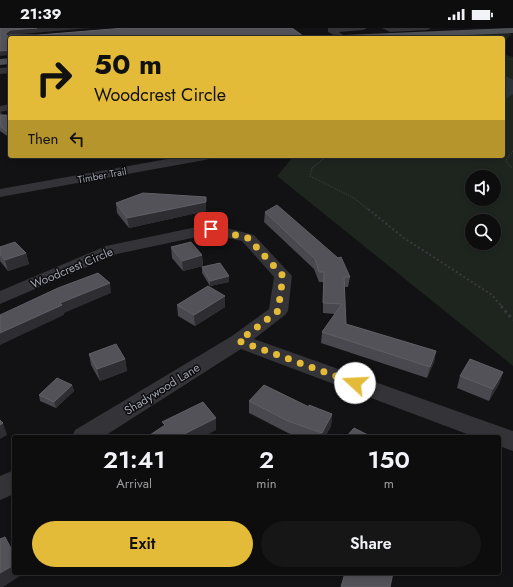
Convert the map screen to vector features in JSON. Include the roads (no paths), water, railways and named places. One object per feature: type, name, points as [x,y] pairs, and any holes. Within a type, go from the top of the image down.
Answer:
[{"type":"main road","points":[[357,36],[389,31],[513,30]]},
{"type":"street","points":[[341,36],[331,30],[363,28]]},
{"type":"street","points":[[370,28],[389,31],[427,28]]},
{"type":"street","name":"Timber Trail","points":[[0,193],[194,158]]},
{"type":"street","name":"Woodcrest Circle","points":[[0,298],[112,250],[211,229],[248,238],[283,276],[278,311],[239,341]]},
{"type":"street","points":[[239,341],[499,435]]},
{"type":"street","name":"Shadywood Lane","points":[[87,435],[239,341]]},
{"type":"street","points":[[501,436],[513,440]]},
{"type":"street","points":[[0,489],[12,481]]}]
